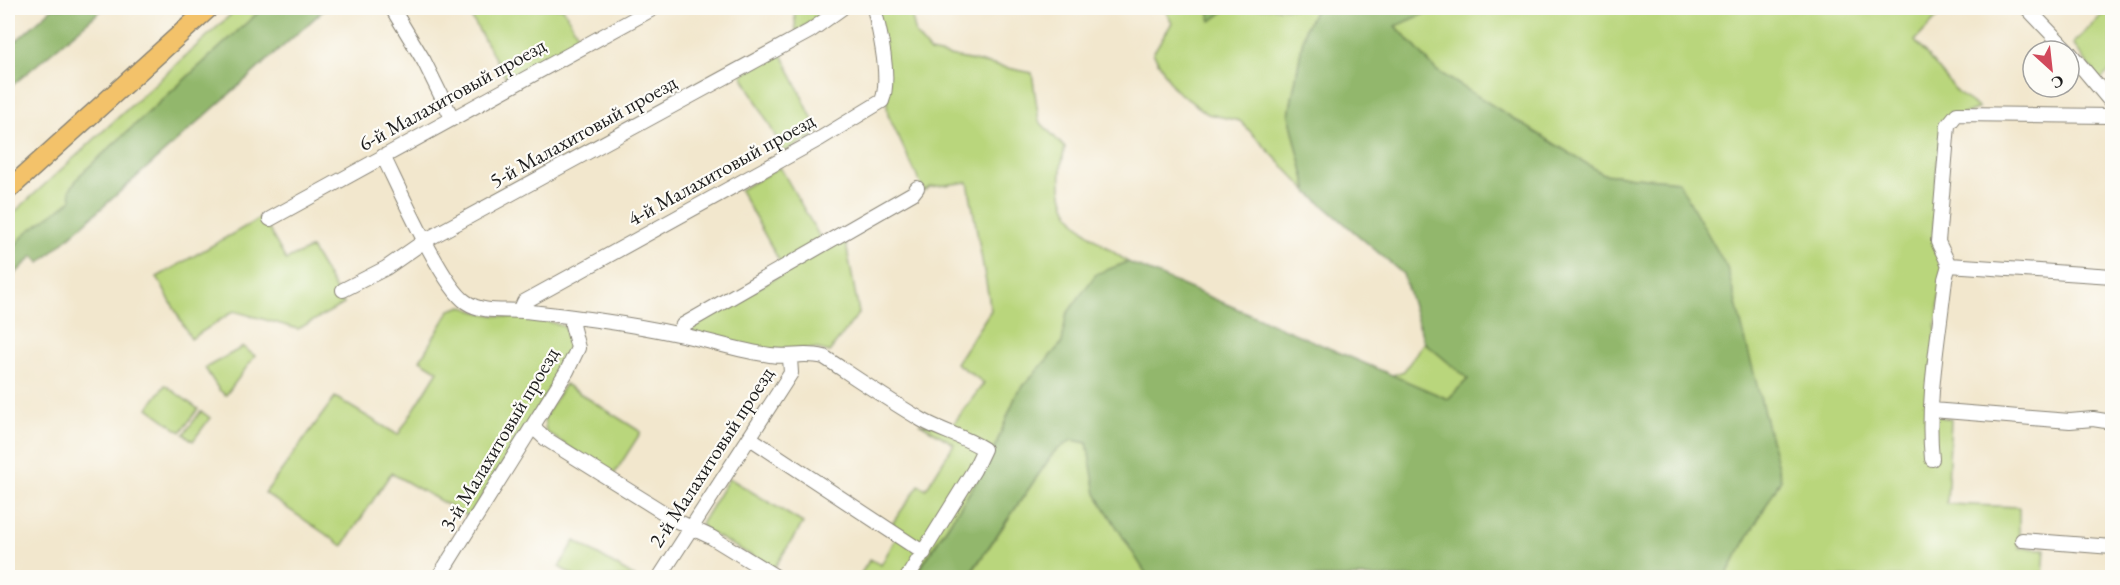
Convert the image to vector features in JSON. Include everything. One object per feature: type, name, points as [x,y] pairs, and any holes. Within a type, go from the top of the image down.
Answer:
[{"type":"main road","points":[[8,190],[210,8]]},
{"type":"street","points":[[392,8],[424,61],[452,118]]},
{"type":"street","name":"6-й Малахитовый проезд","points":[[270,219],[654,8]]},
{"type":"street","name":"5-й Малахитовый проезд","points":[[343,290],[386,268],[426,240],[810,31],[842,8]]},
{"type":"street","name":"4-й Малахитовый проезд","points":[[520,311],[524,302],[871,110],[882,101],[885,91],[880,30],[874,8]]},
{"type":"street","points":[[2027,8],[2057,39]]},
{"type":"street","points":[[2081,66],[2112,103]]},
{"type":"street","points":[[1932,459],[1932,410],[1945,279],[1949,265],[1938,242],[1948,125],[1957,114],[2112,116]]},
{"type":"street","points":[[383,156],[426,240],[455,291],[466,302],[483,309],[575,318],[678,334],[790,358],[807,353],[824,357],[922,420],[957,438],[967,438],[984,449],[974,470],[907,578]]},
{"type":"street","points":[[678,334],[683,325],[913,193],[917,188]]},
{"type":"street","points":[[1949,265],[2112,276]]},
{"type":"street","name":"3-й Малахитовый проезд","points":[[438,578],[533,427],[578,348],[572,325],[575,318]]},
{"type":"street","name":"2-й Малахитовый проезд","points":[[659,578],[791,373],[790,358]]},
{"type":"street","points":[[1932,410],[2112,422]]},
{"type":"street","points":[[533,427],[546,440],[677,521],[691,526],[778,578]]},
{"type":"street","points":[[750,438],[924,553]]},
{"type":"street","points":[[2022,540],[2112,547]]},
{"type":"green space","points":[[53,8],[104,8],[8,89],[8,48]]},
{"type":"green space","points":[[238,8],[263,8],[80,175],[71,200],[8,253],[8,218]]},
{"type":"green space","points":[[263,8],[326,8],[40,263],[33,256],[8,281],[8,253],[27,232],[71,201],[70,189],[80,175]]},
{"type":"green space","points":[[466,8],[563,8],[582,42],[508,81]]},
{"type":"green space","points":[[794,8],[833,8],[796,32]]},
{"type":"green space","points":[[878,8],[910,8],[916,35],[930,52],[1032,73],[1039,121],[1065,148],[1061,170],[1061,189],[1065,204],[1082,229],[1128,262],[1096,274],[1062,343],[1017,393],[988,464],[914,577],[858,578],[870,559],[881,565],[896,538],[892,524],[919,485],[926,489],[954,444],[919,423],[951,427],[984,383],[956,363],[991,310],[968,182],[930,187],[924,191],[888,115]]},
{"type":"green space","points":[[1164,8],[1207,8],[1211,20],[1229,8],[1316,8],[1305,29],[1289,114],[1308,192],[1240,121],[1208,114],[1174,89],[1153,53],[1172,23]]},
{"type":"green space","points":[[1207,8],[1229,8],[1211,21]]},
{"type":"green space","points":[[1316,8],[1437,8],[1396,26],[1437,71],[1603,174],[1678,181],[1727,268],[1781,479],[1725,577],[1148,577],[1096,494],[1087,443],[1072,440],[1054,452],[968,577],[914,578],[988,464],[1017,393],[1062,343],[1066,315],[1096,274],[1128,262],[1448,399],[1468,379],[1424,342],[1403,274],[1308,192],[1289,115],[1305,29]]},
{"type":"green space","points":[[1437,8],[1940,8],[1943,11],[1915,41],[1959,94],[1979,108],[1943,123],[1937,165],[1933,241],[1943,265],[1927,414],[1951,419],[1947,504],[2019,507],[2019,548],[2045,549],[2043,577],[1725,577],[1781,479],[1678,181],[1603,174],[1437,71],[1396,26]]},
{"type":"green space","points":[[2109,8],[2112,8],[2112,69],[2100,80],[2081,55],[2081,39],[2078,39]]},
{"type":"green space","points":[[781,52],[819,133],[784,152],[742,75]]},
{"type":"green space","points":[[780,167],[822,241],[781,264],[740,190]]},
{"type":"green space","points":[[262,217],[286,260],[311,248],[344,304],[298,329],[234,311],[191,339],[157,277]]},
{"type":"green space","points":[[845,238],[859,313],[829,352],[805,348],[756,349],[688,330],[689,327]]},
{"type":"green space","points":[[462,306],[487,314],[539,320],[565,327],[573,346],[564,367],[469,517],[391,473],[343,546],[265,493],[335,397],[398,435],[438,371],[420,360],[450,310]]},
{"type":"green space","points":[[1424,342],[1468,379],[1448,399],[1390,376],[1404,371]]},
{"type":"green space","points":[[243,347],[255,356],[226,395],[219,390],[205,368]]},
{"type":"green space","points":[[565,384],[641,432],[613,476],[546,432],[544,418]]},
{"type":"green space","points":[[165,385],[198,409],[181,432],[148,408]]},
{"type":"green space","points":[[201,411],[210,418],[193,441],[184,434]]},
{"type":"green space","points":[[1072,440],[1087,443],[1149,578],[968,578],[1054,452]]},
{"type":"green space","points":[[729,478],[803,523],[774,568],[705,530],[701,524]]},
{"type":"green space","points":[[575,541],[635,577],[576,577],[559,567]]}]
